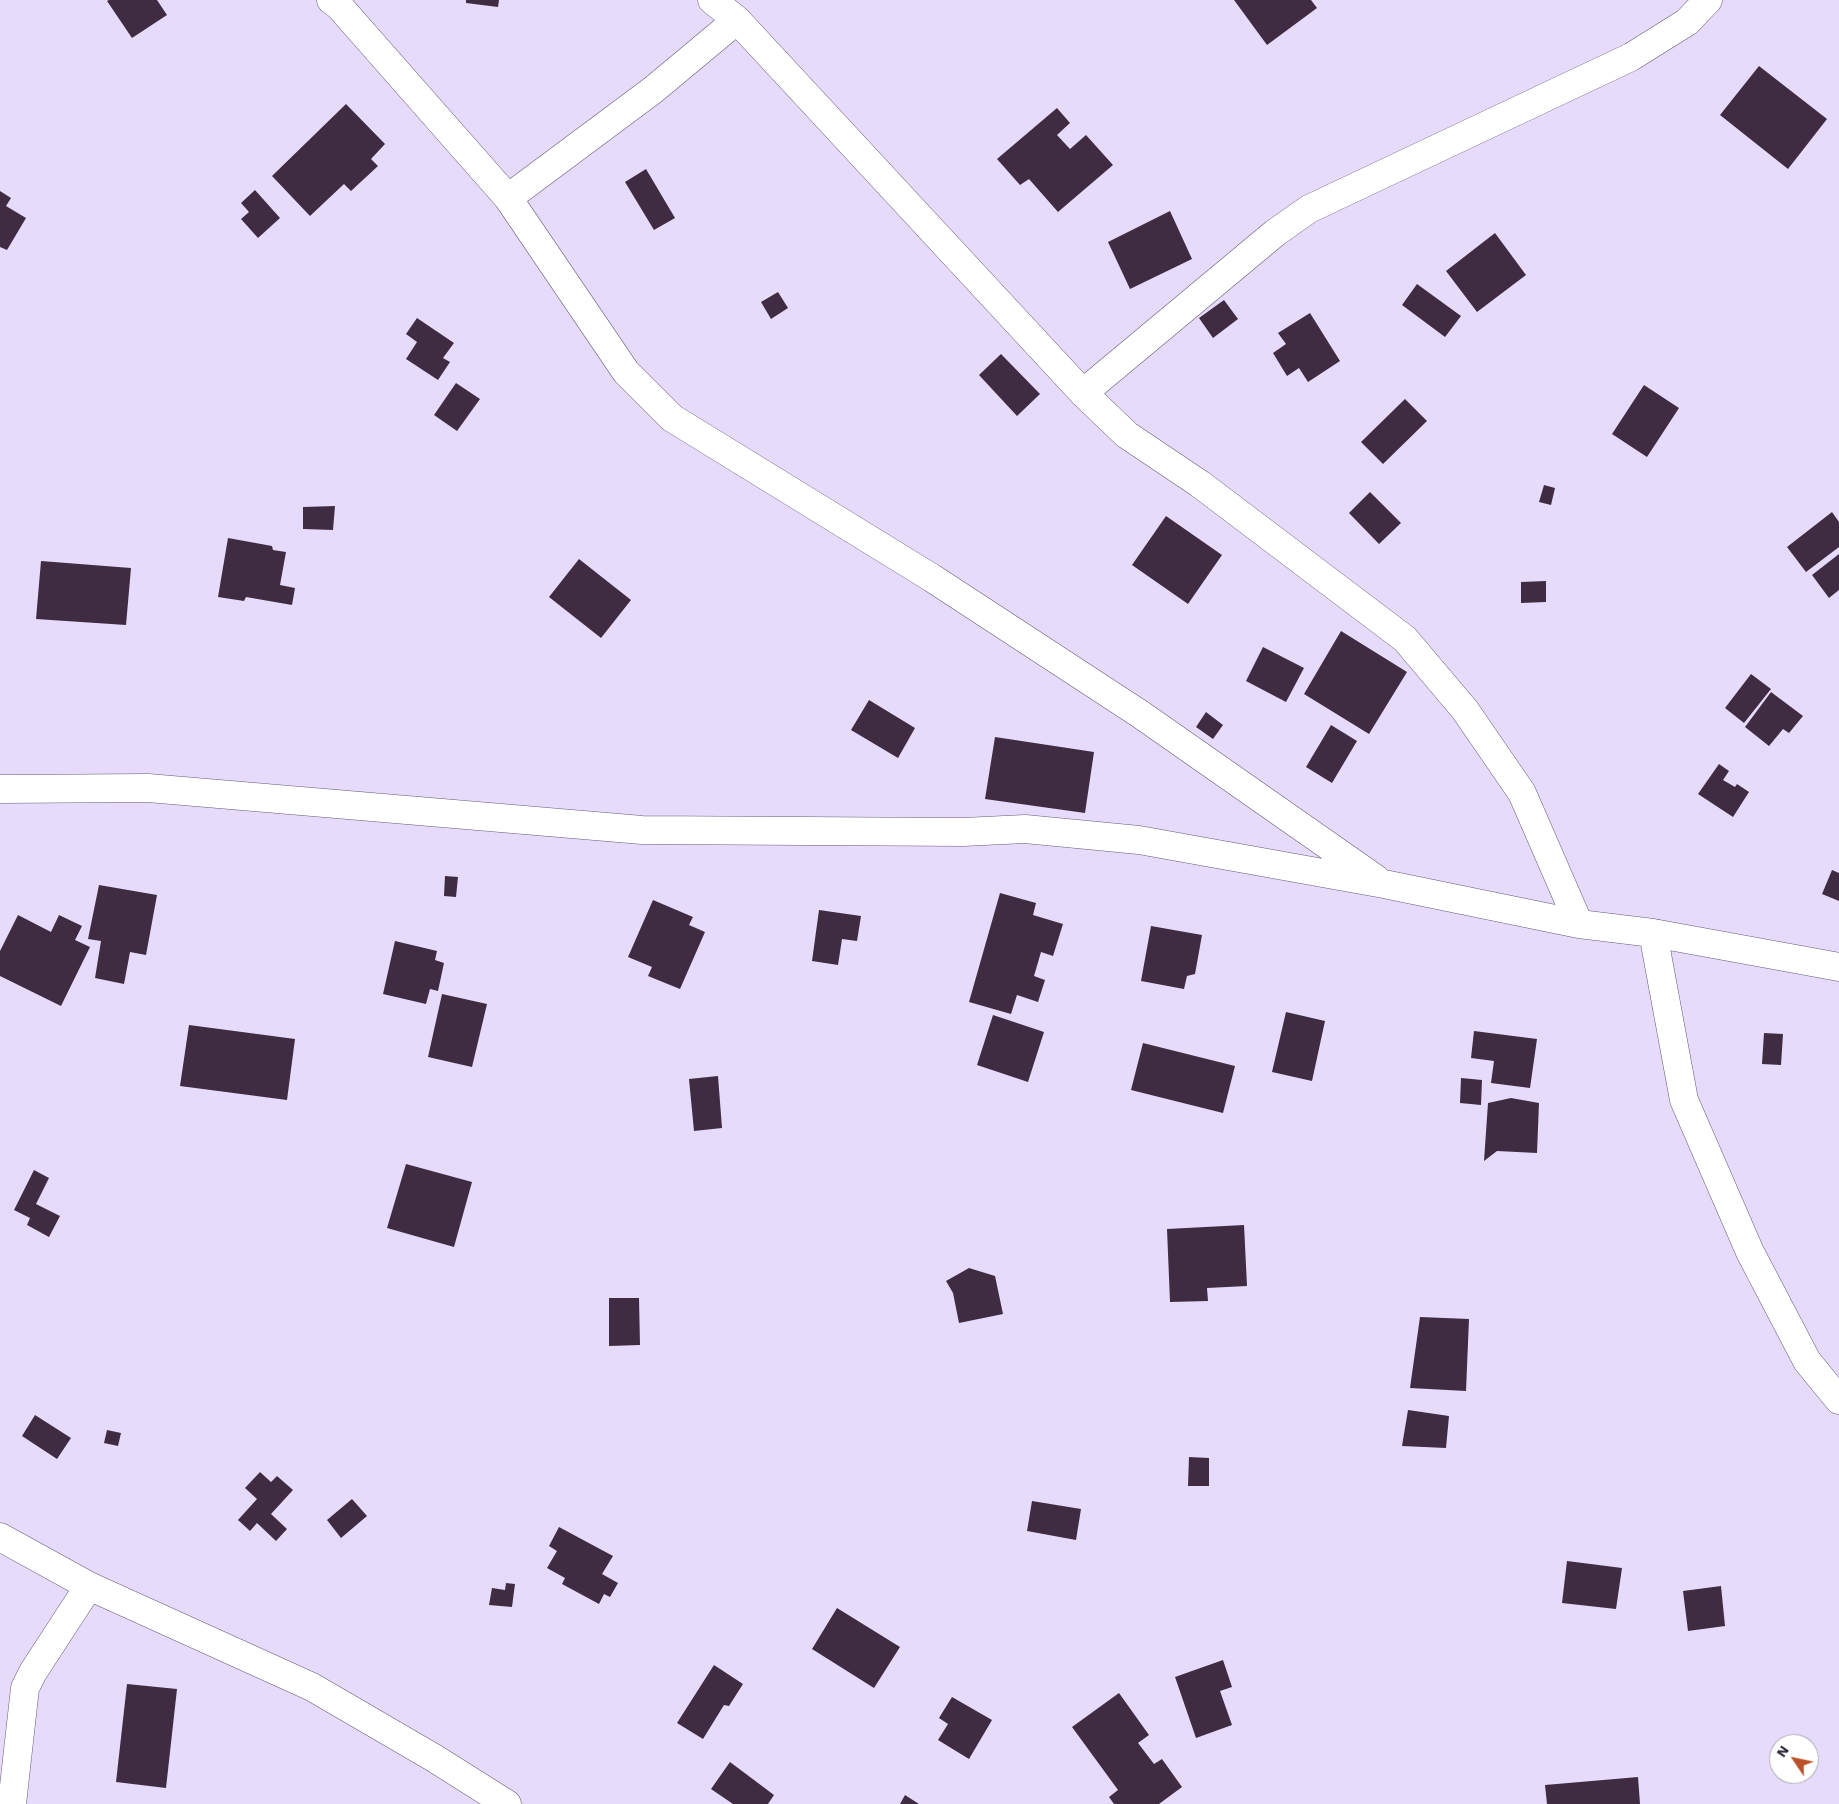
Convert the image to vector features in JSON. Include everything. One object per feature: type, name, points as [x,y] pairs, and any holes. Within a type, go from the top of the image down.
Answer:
[{"type":"street","points":[[712,0],[737,20],[1083,393],[1128,435],[1200,484],[1405,640],[1465,710],[1522,793],[1579,924]]},
{"type":"street","points":[[1083,393],[1275,233],[1309,210],[1631,57],[1687,22],[1708,0]]},
{"type":"street","points":[[338,2],[508,198],[626,372],[672,418],[932,578],[1140,714],[1384,884]]},
{"type":"street","points":[[508,198],[654,90],[737,20]]},
{"type":"street","points":[[0,790],[148,788],[642,830],[963,832],[1025,829],[1140,840],[1384,884],[1579,924],[1652,933],[1839,967]]},
{"type":"street","points":[[1652,933],[1684,1100],[1750,1252],[1807,1361],[1839,1400]]},
{"type":"street","points":[[0,1537],[89,1586],[312,1688],[434,1758],[507,1804]]},
{"type":"street","points":[[12,1804],[25,1688],[33,1672],[89,1586]]},
{"type":"building","points":[[157,0],[167,15],[132,38],[107,1]]},
{"type":"building","points":[[466,0],[499,0],[498,7],[466,3]]},
{"type":"building","points":[[1234,0],[1311,0],[1317,8],[1267,45]]},
{"type":"building","points":[[1759,66],[1827,119],[1788,169],[1720,115]]},
{"type":"building","points":[[346,104],[385,144],[371,159],[378,166],[351,191],[344,184],[310,216],[272,176]]},
{"type":"building","points":[[1057,108],[1070,123],[1057,135],[1070,149],[1086,135],[1113,165],[1058,212],[1029,179],[1020,185],[997,159]]},
{"type":"building","points":[[646,169],[675,218],[654,230],[625,182]]},
{"type":"building","points":[[255,190],[280,218],[258,238],[241,219],[249,212],[241,203]]},
{"type":"building","points":[[0,191],[11,198],[6,206],[26,218],[7,250],[0,247]]},
{"type":"building","points":[[1170,211],[1192,259],[1130,289],[1108,242]]},
{"type":"building","points":[[1495,233],[1526,275],[1477,312],[1446,271]]},
{"type":"building","points":[[1417,284],[1461,316],[1445,337],[1402,305]]},
{"type":"building","points":[[778,292],[788,308],[771,319],[761,302]]},
{"type":"building","points":[[1224,300],[1238,319],[1213,338],[1199,318]]},
{"type":"building","points":[[1310,313],[1340,361],[1308,382],[1299,368],[1287,376],[1273,353],[1286,344],[1278,333]]},
{"type":"building","points":[[417,318],[454,343],[443,358],[450,362],[438,380],[406,359],[417,342],[406,334]]},
{"type":"building","points":[[1001,354],[1040,394],[1017,416],[979,375]]},
{"type":"building","points":[[456,383],[480,399],[457,431],[434,415]]},
{"type":"building","points":[[1644,385],[1679,408],[1647,457],[1612,434]]},
{"type":"building","points":[[1405,399],[1427,421],[1383,464],[1361,442]]},
{"type":"building","points":[[1544,485],[1555,488],[1551,505],[1539,502]]},
{"type":"building","points":[[1370,492],[1401,523],[1379,544],[1349,513]]},
{"type":"building","points":[[335,506],[333,530],[303,529],[303,507]]},
{"type":"building","points":[[1832,512],[1839,522],[1839,547],[1806,572],[1787,547]]},
{"type":"building","points":[[1166,516],[1222,555],[1188,604],[1132,565]]},
{"type":"building","points":[[228,538],[272,546],[273,550],[286,552],[280,585],[295,588],[292,605],[246,597],[244,601],[218,597]]},
{"type":"building","points":[[1839,554],[1839,590],[1829,598],[1812,575]]},
{"type":"building","points":[[579,559],[631,600],[601,638],[549,597]]},
{"type":"building","points":[[41,561],[131,568],[126,625],[36,619]]},
{"type":"building","points":[[1546,581],[1546,602],[1521,603],[1521,582]]},
{"type":"building","points":[[1341,631],[1407,672],[1369,734],[1304,694]]},
{"type":"building","points":[[1263,647],[1304,668],[1286,702],[1246,681]]},
{"type":"building","points":[[1751,674],[1771,689],[1744,723],[1725,708]]},
{"type":"building","points":[[1771,692],[1803,716],[1789,733],[1783,729],[1769,746],[1745,727]]},
{"type":"building","points":[[869,700],[915,728],[898,758],[851,730]]},
{"type":"building","points":[[1206,712],[1223,725],[1213,739],[1196,727]]},
{"type":"building","points":[[1331,725],[1357,741],[1332,783],[1306,767]]},
{"type":"building","points":[[995,737],[1094,752],[1085,813],[985,799]]},
{"type":"building","points":[[1719,764],[1729,771],[1723,780],[1735,787],[1737,784],[1749,792],[1733,817],[1698,794]]},
{"type":"building","points":[[1832,870],[1839,873],[1839,901],[1822,894]]},
{"type":"building","points":[[445,876],[458,877],[456,897],[444,896]]},
{"type":"building","points":[[99,885],[157,895],[146,955],[130,952],[124,984],[95,978],[101,941],[88,939]]},
{"type":"building","points":[[1000,893],[1036,903],[1033,915],[1063,924],[1053,956],[1041,952],[1034,976],[1045,980],[1038,1002],[1017,995],[1011,1014],[969,1002]]},
{"type":"building","points":[[653,900],[693,917],[689,925],[705,932],[680,989],[648,976],[652,967],[628,957]]},
{"type":"building","points":[[819,910],[861,916],[857,941],[842,939],[838,965],[812,961]]},
{"type":"building","points":[[18,915],[51,932],[59,915],[82,926],[75,940],[90,947],[61,1006],[0,976],[0,951]]},
{"type":"building","points":[[1151,926],[1202,935],[1195,974],[1187,976],[1184,989],[1141,981]]},
{"type":"building","points":[[395,941],[437,951],[435,960],[444,963],[438,991],[430,989],[426,1004],[383,994]]},
{"type":"building","points":[[442,994],[487,1004],[472,1067],[428,1057]]},
{"type":"building","points":[[1286,1012],[1325,1021],[1312,1081],[1272,1072]]},
{"type":"building","points":[[993,1015],[1044,1032],[1028,1082],[977,1065]]},
{"type":"building","points":[[189,1025],[295,1039],[287,1100],[180,1086]]},
{"type":"building","points":[[1474,1031],[1537,1039],[1530,1088],[1491,1083],[1494,1061],[1471,1058]]},
{"type":"building","points":[[1764,1033],[1783,1034],[1781,1065],[1762,1064]]},
{"type":"building","points":[[1143,1043],[1235,1066],[1223,1113],[1131,1090]]},
{"type":"building","points":[[718,1076],[722,1128],[694,1131],[689,1079]]},
{"type":"building","points":[[1461,1078],[1482,1080],[1481,1105],[1460,1103]]},
{"type":"building","points":[[1511,1098],[1539,1103],[1537,1153],[1497,1151],[1484,1161],[1488,1103]]},
{"type":"building","points":[[406,1164],[472,1182],[454,1247],[387,1228]]},
{"type":"building","points":[[34,1170],[49,1178],[36,1204],[60,1216],[49,1237],[27,1225],[30,1218],[14,1210]]},
{"type":"building","points":[[1244,1225],[1247,1286],[1207,1288],[1208,1301],[1170,1302],[1167,1229]]},
{"type":"building","points":[[969,1268],[995,1276],[1003,1314],[959,1323],[953,1293],[946,1281]]},
{"type":"building","points":[[609,1298],[639,1298],[640,1345],[609,1346]]},
{"type":"building","points":[[1420,1317],[1469,1319],[1466,1391],[1410,1388]]},
{"type":"building","points":[[1408,1410],[1449,1416],[1446,1448],[1402,1446]]},
{"type":"building","points":[[35,1415],[71,1438],[57,1459],[22,1436]]},
{"type":"building","points":[[107,1430],[121,1433],[118,1446],[104,1443]]},
{"type":"building","points":[[1189,1457],[1209,1458],[1209,1486],[1188,1486]]},
{"type":"building","points":[[260,1472],[271,1482],[277,1476],[293,1490],[271,1514],[287,1529],[276,1541],[257,1523],[250,1531],[238,1520],[257,1499],[245,1488]]},
{"type":"building","points":[[352,1499],[367,1516],[341,1538],[327,1520]]},
{"type":"building","points":[[1032,1501],[1081,1509],[1076,1540],[1027,1531]]},
{"type":"building","points":[[559,1527],[613,1556],[602,1574],[618,1583],[610,1597],[604,1594],[599,1604],[562,1584],[565,1578],[547,1568],[557,1551],[549,1546]]},
{"type":"building","points":[[1567,1561],[1622,1568],[1616,1609],[1562,1603]]},
{"type":"building","points":[[506,1583],[515,1584],[512,1607],[489,1605],[492,1588],[505,1590]]},
{"type":"building","points":[[1721,1586],[1725,1626],[1688,1631],[1683,1591]]},
{"type":"building","points":[[837,1608],[900,1647],[874,1688],[812,1649]]},
{"type":"building","points":[[1223,1660],[1232,1687],[1220,1691],[1232,1725],[1196,1738],[1175,1677]]},
{"type":"building","points":[[714,1665],[743,1684],[729,1706],[724,1705],[703,1739],[677,1723]]},
{"type":"building","points":[[127,1684],[177,1689],[166,1788],[116,1782]]},
{"type":"building","points":[[1119,1693],[1149,1735],[1138,1743],[1154,1764],[1162,1759],[1182,1787],[1159,1804],[1114,1804],[1109,1797],[1118,1790],[1072,1727]]},
{"type":"building","points":[[952,1697],[992,1720],[969,1759],[938,1740],[948,1724],[939,1718]]},
{"type":"building","points":[[730,1762],[774,1795],[768,1804],[733,1804],[711,1789]]},
{"type":"building","points":[[1638,1777],[1640,1804],[1547,1804],[1545,1785]]},
{"type":"building","points":[[905,1795],[919,1804],[900,1804]]}]
